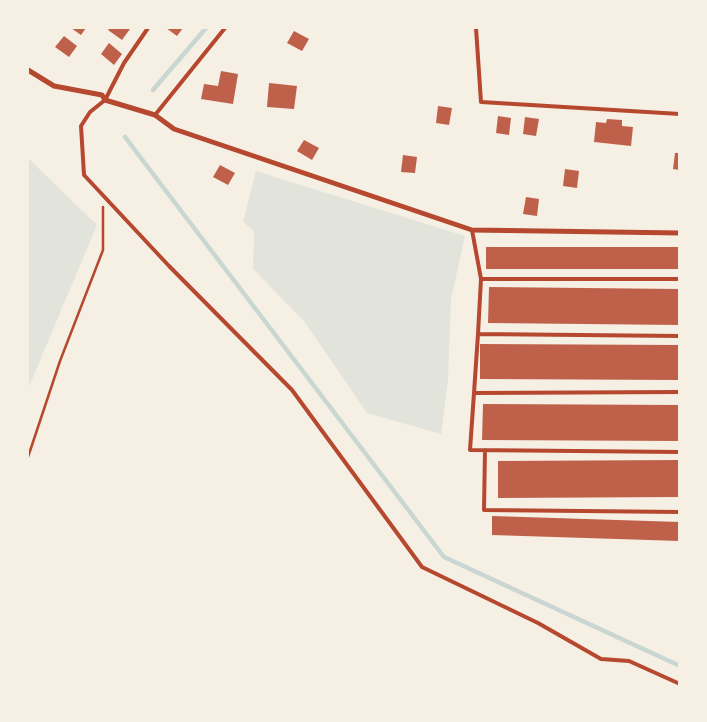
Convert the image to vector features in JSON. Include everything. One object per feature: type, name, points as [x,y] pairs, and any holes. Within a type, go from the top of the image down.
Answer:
[{"type":"street","points":[[28,70],[54,86],[102,95],[105,100],[155,116],[174,129],[472,230],[680,233]]},
{"type":"lane","points":[[148,28],[124,63],[105,100],[90,112],[81,126],[84,175],[169,266],[292,390],[422,567],[538,622],[601,659],[629,661],[680,684]]},
{"type":"lane","points":[[155,116],[225,28]]},
{"type":"lane","points":[[476,28],[481,102],[680,114]]},
{"type":"lane","points":[[472,230],[481,279],[470,450],[680,452]]},
{"type":"lane","points":[[481,279],[680,278]]},
{"type":"lane","points":[[478,334],[680,336]]},
{"type":"lane","points":[[474,393],[680,392]]},
{"type":"lane","points":[[485,450],[484,510],[680,512]]},
{"type":"path","points":[[28,457],[60,361],[103,250],[102,195]]},
{"type":"shaded area","points":[[28,158],[97,225],[28,389]]},
{"type":"shaded area","points":[[256,171],[465,236],[451,299],[448,380],[441,434],[367,413],[304,321],[253,269],[254,231],[243,222]]},
{"type":"building","points":[[71,28],[86,28],[81,35]]},
{"type":"building","points":[[110,28],[130,29],[122,40],[108,30]]},
{"type":"building","points":[[166,28],[183,28],[177,36]]},
{"type":"building","points":[[294,31],[309,39],[302,51],[287,43]]},
{"type":"building","points":[[64,36],[77,46],[69,57],[55,47]]},
{"type":"building","points":[[109,43],[122,54],[114,65],[101,54]]},
{"type":"building","points":[[221,71],[238,74],[233,104],[201,99],[204,84],[218,86]]},
{"type":"building","points":[[269,83],[297,86],[294,109],[267,107]]},
{"type":"building","points":[[438,106],[452,108],[449,125],[436,123]]},
{"type":"building","points":[[498,116],[511,118],[509,135],[496,133]]},
{"type":"building","points":[[525,117],[539,119],[536,136],[523,134]]},
{"type":"building","points":[[607,119],[622,120],[622,126],[633,127],[631,146],[594,142],[596,122],[606,123]]},
{"type":"building","points":[[304,140],[319,148],[312,160],[297,151]]},
{"type":"building","points":[[675,153],[680,153],[680,170],[673,169]]},
{"type":"building","points":[[403,155],[417,157],[415,173],[401,172]]},
{"type":"building","points":[[220,165],[235,173],[228,185],[213,177]]},
{"type":"building","points":[[565,169],[579,171],[577,188],[563,186]]},
{"type":"building","points":[[526,197],[539,199],[537,216],[523,214]]},
{"type":"building","points":[[486,247],[680,247],[680,269],[486,269]]},
{"type":"building","points":[[489,287],[680,289],[680,325],[488,323]]},
{"type":"building","points":[[480,344],[680,345],[680,380],[480,379]]},
{"type":"building","points":[[483,404],[680,405],[680,441],[482,440]]},
{"type":"building","points":[[680,460],[680,497],[498,498],[498,461]]},
{"type":"building","points":[[492,516],[680,522],[680,541],[492,535]]},
{"type":"waterway","points":[[153,90],[206,28]]},
{"type":"waterway","points":[[125,137],[444,557],[680,666]]}]
